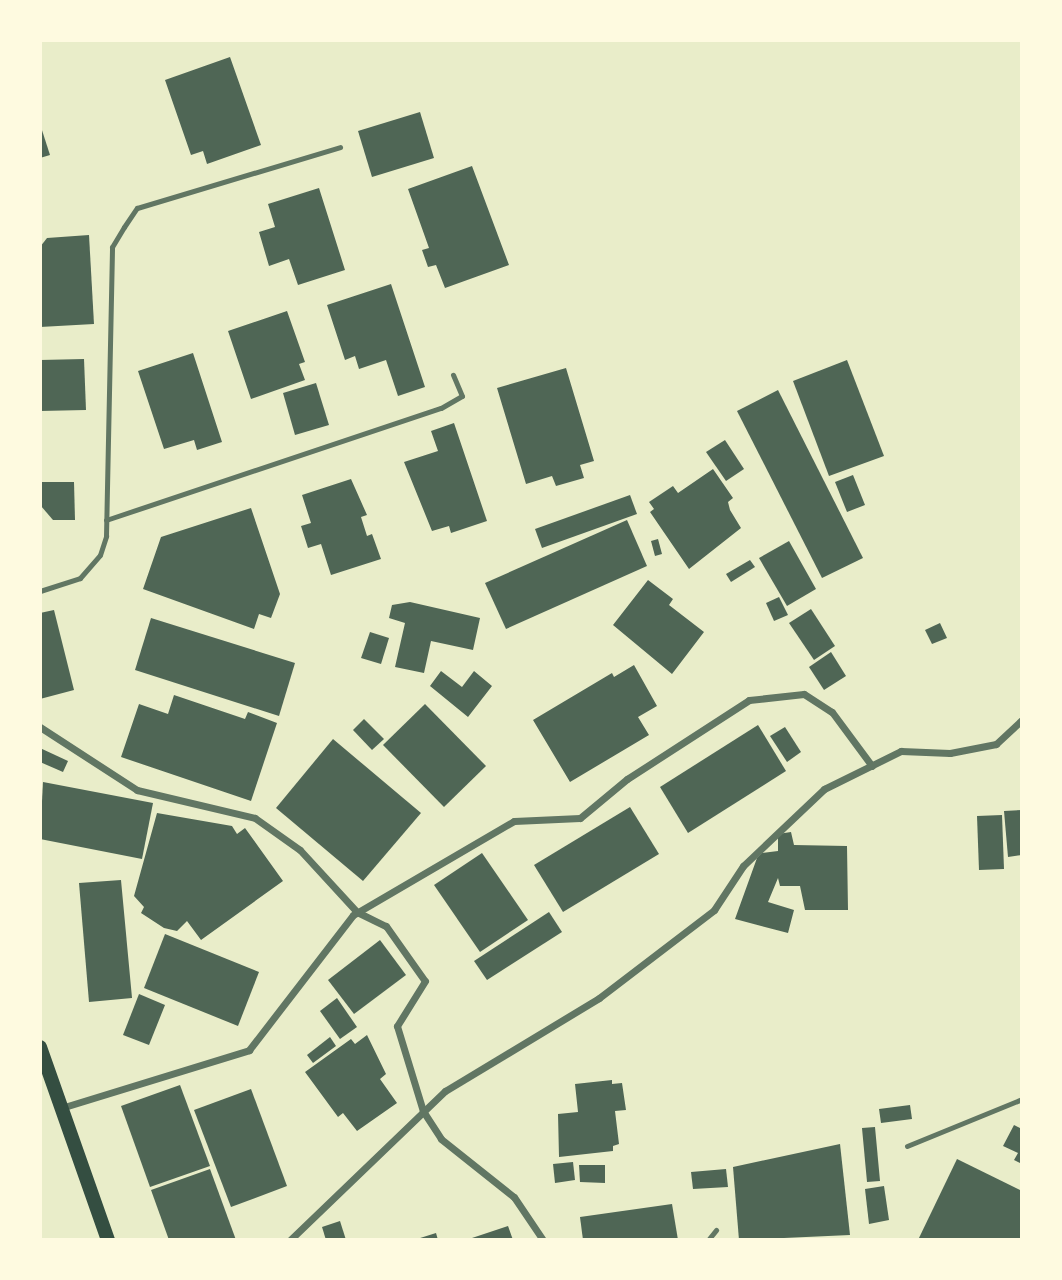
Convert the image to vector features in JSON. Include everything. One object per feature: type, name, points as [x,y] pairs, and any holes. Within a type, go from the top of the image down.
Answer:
[{"type":"main road","points":[[40,1047],[108,1240]]},
{"type":"street","points":[[61,1108],[250,1050],[357,912],[514,821],[580,818],[627,779],[749,699],[804,694],[832,712],[872,766]]},
{"type":"street","points":[[290,1240],[445,1091],[620,982],[714,910],[743,866],[824,789],[901,751],[950,753],[996,744],[1022,720]]},
{"type":"street","points":[[40,727],[137,790],[255,818],[300,850],[357,912],[386,926],[425,981],[397,1026],[423,1111],[441,1139],[514,1197],[543,1240]]},
{"type":"lane","points":[[40,591],[80,578],[100,555],[106,520],[112,247],[124,226],[138,208],[340,147]]},
{"type":"lane","points":[[106,520],[441,408],[462,396],[453,375]]},
{"type":"lane","points":[[907,1146],[1022,1099]]},
{"type":"lane","points":[[709,1240],[716,1230]]},
{"type":"building","points":[[230,57],[261,145],[207,164],[203,151],[191,155],[165,80]]},
{"type":"building","points":[[420,112],[434,158],[372,177],[358,131]]},
{"type":"building","points":[[40,124],[50,155],[40,158]]},
{"type":"building","points":[[472,166],[509,265],[445,288],[436,265],[428,267],[422,250],[429,248],[408,189]]},
{"type":"building","points":[[319,188],[345,270],[298,285],[289,259],[269,266],[259,232],[275,227],[268,204]]},
{"type":"building","points":[[89,235],[94,324],[40,327],[40,247],[47,238]]},
{"type":"building","points":[[391,284],[425,387],[398,396],[386,360],[359,369],[355,356],[345,360],[327,305]]},
{"type":"building","points":[[287,311],[305,362],[299,364],[305,380],[251,399],[228,331]]},
{"type":"building","points":[[193,353],[222,442],[197,450],[194,440],[164,449],[138,371]]},
{"type":"building","points":[[84,359],[86,410],[40,411],[40,360]]},
{"type":"building","points":[[847,360],[884,456],[829,476],[793,381]]},
{"type":"building","points":[[566,368],[594,461],[580,465],[584,478],[556,486],[552,476],[526,484],[497,388]]},
{"type":"building","points":[[316,383],[329,425],[295,435],[283,393]]},
{"type":"building","points":[[778,390],[863,558],[822,578],[737,411]]},
{"type":"building","points":[[454,423],[487,521],[451,533],[449,526],[432,531],[404,462],[438,451],[431,431]]},
{"type":"building","points":[[725,440],[744,469],[726,481],[706,452]]},
{"type":"building","points":[[713,469],[733,498],[728,502],[730,510],[741,528],[689,569],[650,512],[654,509],[649,502],[673,486],[678,493]]},
{"type":"building","points":[[853,475],[865,505],[847,512],[835,482]]},
{"type":"building","points":[[351,479],[367,515],[361,517],[367,536],[372,534],[381,559],[331,575],[321,544],[308,548],[301,526],[311,523],[302,495]]},
{"type":"building","points":[[41,482],[74,482],[75,520],[53,520],[41,506]]},
{"type":"building","points":[[630,495],[637,514],[542,548],[535,529]]},
{"type":"building","points":[[251,508],[280,594],[271,618],[259,614],[254,629],[143,589],[161,537]]},
{"type":"building","points":[[627,520],[647,566],[506,629],[485,583]]},
{"type":"building","points":[[658,539],[662,554],[655,556],[651,541]]},
{"type":"building","points":[[789,541],[816,589],[787,606],[759,558]]},
{"type":"building","points":[[750,560],[755,567],[731,582],[726,574]]},
{"type":"building","points":[[648,580],[673,599],[669,605],[704,632],[672,674],[613,625]]},
{"type":"building","points":[[779,597],[788,615],[774,621],[766,603]]},
{"type":"building","points":[[410,602],[480,618],[473,650],[431,641],[424,673],[395,667],[405,623],[389,618],[392,605]]},
{"type":"building","points":[[811,609],[835,646],[814,660],[789,623]]},
{"type":"building","points":[[54,610],[74,690],[40,699],[40,613]]},
{"type":"building","points":[[151,618],[295,663],[279,716],[135,670]]},
{"type":"building","points":[[940,623],[947,638],[932,644],[925,630]]},
{"type":"building","points":[[370,632],[389,638],[381,664],[361,658]]},
{"type":"building","points":[[831,652],[846,676],[824,690],[809,667]]},
{"type":"building","points":[[634,665],[657,706],[638,717],[649,735],[570,782],[533,720],[612,673],[614,677]]},
{"type":"building","points":[[441,671],[462,687],[474,671],[492,686],[468,717],[430,686]]},
{"type":"building","points":[[174,695],[245,719],[248,712],[277,723],[251,801],[121,757],[139,704],[168,714]]},
{"type":"building","points":[[425,704],[486,766],[444,807],[383,745]]},
{"type":"building","points":[[364,719],[384,739],[372,750],[353,730]]},
{"type":"building","points":[[758,725],[786,771],[688,833],[660,787]]},
{"type":"building","points":[[785,727],[801,752],[787,762],[770,736]]},
{"type":"building","points":[[333,739],[421,813],[363,881],[276,808]]},
{"type":"building","points":[[40,748],[68,761],[63,772],[40,762]]},
{"type":"building","points":[[43,782],[153,803],[142,859],[40,839]]},
{"type":"building","points":[[630,807],[659,854],[563,912],[534,865]]},
{"type":"building","points":[[1022,810],[1022,855],[1008,857],[1004,811]]},
{"type":"building","points":[[157,813],[232,826],[237,834],[245,828],[283,881],[201,940],[187,921],[177,931],[164,928],[141,913],[144,907],[134,896]]},
{"type":"building","points":[[1002,815],[1004,869],[979,870],[977,816]]},
{"type":"building","points":[[791,832],[794,845],[847,846],[848,910],[805,910],[800,886],[780,886],[778,878],[768,902],[794,910],[788,933],[735,919],[757,858],[762,853],[778,851],[778,834]]},
{"type":"building","points":[[482,853],[528,920],[480,952],[434,885]]},
{"type":"building","points":[[121,880],[132,998],[89,1002],[79,883]]},
{"type":"building","points":[[549,912],[562,932],[487,980],[474,961]]},
{"type":"building","points":[[165,934],[259,972],[238,1026],[144,988]]},
{"type":"building","points":[[380,940],[406,975],[354,1014],[328,980]]},
{"type":"building","points":[[139,994],[165,1005],[149,1045],[123,1035]]},
{"type":"building","points":[[337,998],[357,1027],[340,1039],[320,1011]]},
{"type":"building","points":[[367,1035],[386,1074],[380,1079],[397,1103],[357,1131],[343,1113],[338,1117],[305,1072],[351,1039],[355,1044]]},
{"type":"building","points":[[330,1037],[336,1046],[313,1063],[307,1055]]},
{"type":"building","points":[[612,1080],[612,1084],[622,1083],[626,1110],[615,1111],[619,1144],[613,1146],[613,1151],[559,1157],[558,1114],[578,1112],[575,1084]]},
{"type":"building","points":[[180,1085],[210,1166],[150,1187],[121,1106]]},
{"type":"building","points":[[251,1089],[287,1186],[231,1207],[194,1110]]},
{"type":"building","points":[[910,1105],[912,1119],[881,1123],[879,1109]]},
{"type":"building","points":[[1014,1125],[1022,1129],[1022,1164],[1014,1160],[1018,1153],[1003,1146]]},
{"type":"building","points":[[875,1127],[880,1181],[867,1182],[862,1128]]},
{"type":"building","points":[[840,1144],[850,1235],[739,1240],[733,1167]]},
{"type":"building","points":[[957,1159],[1022,1191],[1022,1240],[918,1240]]},
{"type":"building","points":[[573,1162],[575,1180],[555,1183],[553,1164]]},
{"type":"building","points":[[579,1165],[605,1165],[605,1183],[580,1182]]},
{"type":"building","points":[[210,1169],[236,1240],[169,1240],[151,1190]]},
{"type":"building","points":[[726,1169],[728,1187],[693,1189],[691,1172]]},
{"type":"building","points":[[884,1186],[889,1220],[869,1224],[865,1189]]},
{"type":"building","points":[[672,1204],[678,1240],[583,1240],[580,1217]]},
{"type":"building","points":[[340,1221],[346,1240],[326,1240],[322,1227]]},
{"type":"building","points":[[508,1226],[513,1240],[469,1240],[469,1239]]},
{"type":"building","points":[[436,1233],[438,1240],[417,1240],[417,1239]]}]
